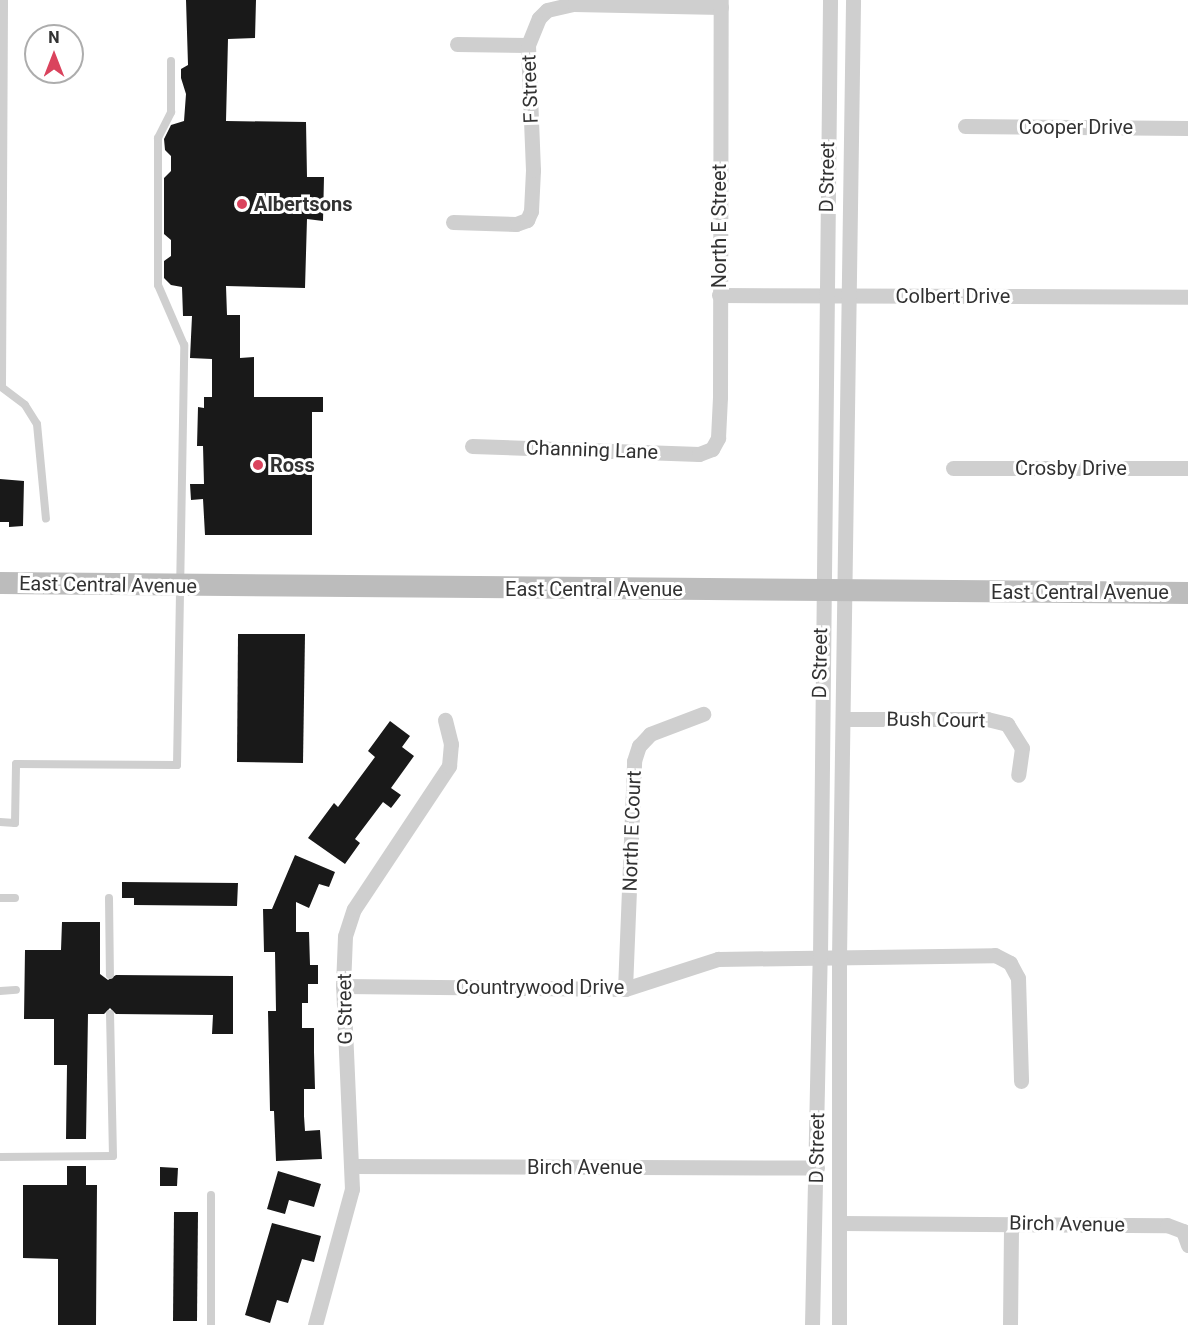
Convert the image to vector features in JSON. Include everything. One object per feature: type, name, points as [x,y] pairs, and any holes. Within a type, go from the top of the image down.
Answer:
[{"type":"main road","name":"East Central Avenue","points":[[0,583],[1188,593]]},
{"type":"street","name":"D Street","points":[[812,1325],[820,957],[824,295],[830,0]]},
{"type":"street","name":"D Street","points":[[839,1325],[841,1223],[839,958],[845,719],[853,0]]},
{"type":"street","name":"F Street","points":[[453,222],[516,224],[527,220],[533,170],[528,45],[539,18],[547,10],[556,6],[594,4],[721,3]]},
{"type":"street","name":"North E Street","points":[[712,449],[718,438],[720,397],[721,3]]},
{"type":"street","points":[[457,44],[528,45]]},
{"type":"street","name":"Cooper Drive","points":[[965,126],[1188,128]]},
{"type":"street","name":"Colbert Drive","points":[[719,295],[1188,297]]},
{"type":"street","name":"Channing Lane","points":[[472,446],[699,454],[712,449]]},
{"type":"street","name":"Crosby Drive","points":[[953,468],[1188,468]]},
{"type":"street","name":"North E Court","points":[[625,989],[634,760],[639,746],[650,734],[703,714]]},
{"type":"street","name":"Bush Court","points":[[845,719],[987,718],[1007,724],[1022,748],[1018,775]]},
{"type":"street","name":"G Street","points":[[315,1325],[352,1189],[343,986],[345,936],[354,909],[449,766],[451,744],[445,720]]},
{"type":"street","name":"Countrywood Drive","points":[[343,986],[625,989],[718,959],[994,955],[1010,963],[1018,978],[1021,1081]]},
{"type":"street","name":"Birch Avenue","points":[[352,1166],[817,1168]]},
{"type":"street","name":"Birch Avenue","points":[[841,1223],[1167,1225],[1186,1238]]},
{"type":"street","points":[[1010,1325],[1011,1223]]},
{"type":"lane","points":[[4,0],[2,23],[1,386],[25,405],[37,424],[46,519]]},
{"type":"lane","points":[[0,822],[15,823],[16,764],[177,765],[177,611],[182,586],[184,345],[158,285],[158,138],[171,112],[171,61]]},
{"type":"lane","points":[[0,898],[15,898]]},
{"type":"lane","points":[[109,898],[110,975]]},
{"type":"lane","points":[[0,991],[16,990]]},
{"type":"lane","points":[[0,1156],[113,1156],[110,1014]]},
{"type":"lane","points":[[211,1195],[211,1325]]},
{"type":"building","points":[[186,0],[256,0],[255,38],[228,39],[226,121],[306,122],[307,177],[324,177],[323,221],[307,219],[305,288],[226,286],[227,315],[240,315],[240,358],[254,357],[254,397],[323,397],[323,412],[312,412],[312,535],[205,535],[203,499],[191,500],[190,484],[204,484],[203,446],[197,446],[198,407],[204,408],[204,397],[212,397],[212,359],[190,358],[192,316],[183,316],[182,287],[171,285],[164,278],[164,261],[171,256],[171,240],[164,234],[164,178],[171,171],[171,156],[165,150],[164,139],[171,125],[184,121],[186,94],[181,69],[188,65]]},
{"type":"building","points":[[0,479],[24,481],[23,526],[9,527],[9,522],[0,522]]},
{"type":"building","points":[[238,634],[305,634],[303,763],[237,762]]},
{"type":"building","points":[[390,721],[410,736],[402,747],[414,756],[391,788],[401,795],[391,808],[383,802],[355,839],[360,843],[345,864],[308,838],[334,803],[338,807],[375,757],[368,751]]},
{"type":"building","points":[[295,855],[335,872],[329,887],[319,884],[309,908],[296,902],[296,932],[309,932],[310,965],[318,965],[318,984],[308,984],[308,1003],[302,1003],[302,1028],[314,1028],[315,1089],[304,1089],[305,1131],[320,1130],[322,1159],[276,1161],[274,1111],[270,1111],[268,1011],[276,1011],[275,952],[264,952],[263,909],[272,909]]},
{"type":"building","points":[[122,882],[238,883],[237,906],[134,905],[134,898],[122,898]]},
{"type":"building","points":[[62,922],[100,922],[100,974],[108,980],[116,975],[233,976],[233,1034],[212,1034],[213,1015],[116,1014],[110,1008],[104,1014],[88,1014],[86,1139],[66,1139],[67,1065],[54,1065],[54,1019],[24,1019],[25,950],[61,950]]},
{"type":"building","points":[[67,1166],[86,1166],[86,1185],[97,1185],[96,1325],[58,1325],[58,1259],[23,1258],[23,1185],[67,1185]]},
{"type":"building","points":[[160,1167],[178,1168],[177,1186],[160,1186]]},
{"type":"building","points":[[278,1171],[321,1184],[314,1207],[289,1200],[285,1214],[267,1209]]},
{"type":"building","points":[[174,1212],[198,1212],[197,1321],[173,1321]]},
{"type":"building","points":[[272,1223],[321,1236],[314,1262],[302,1259],[288,1303],[277,1300],[270,1323],[245,1315]]},
{"type":"place","name":"Albertsons","points":[[242,204]]},
{"type":"place","name":"Ross","points":[[258,465]]}]
